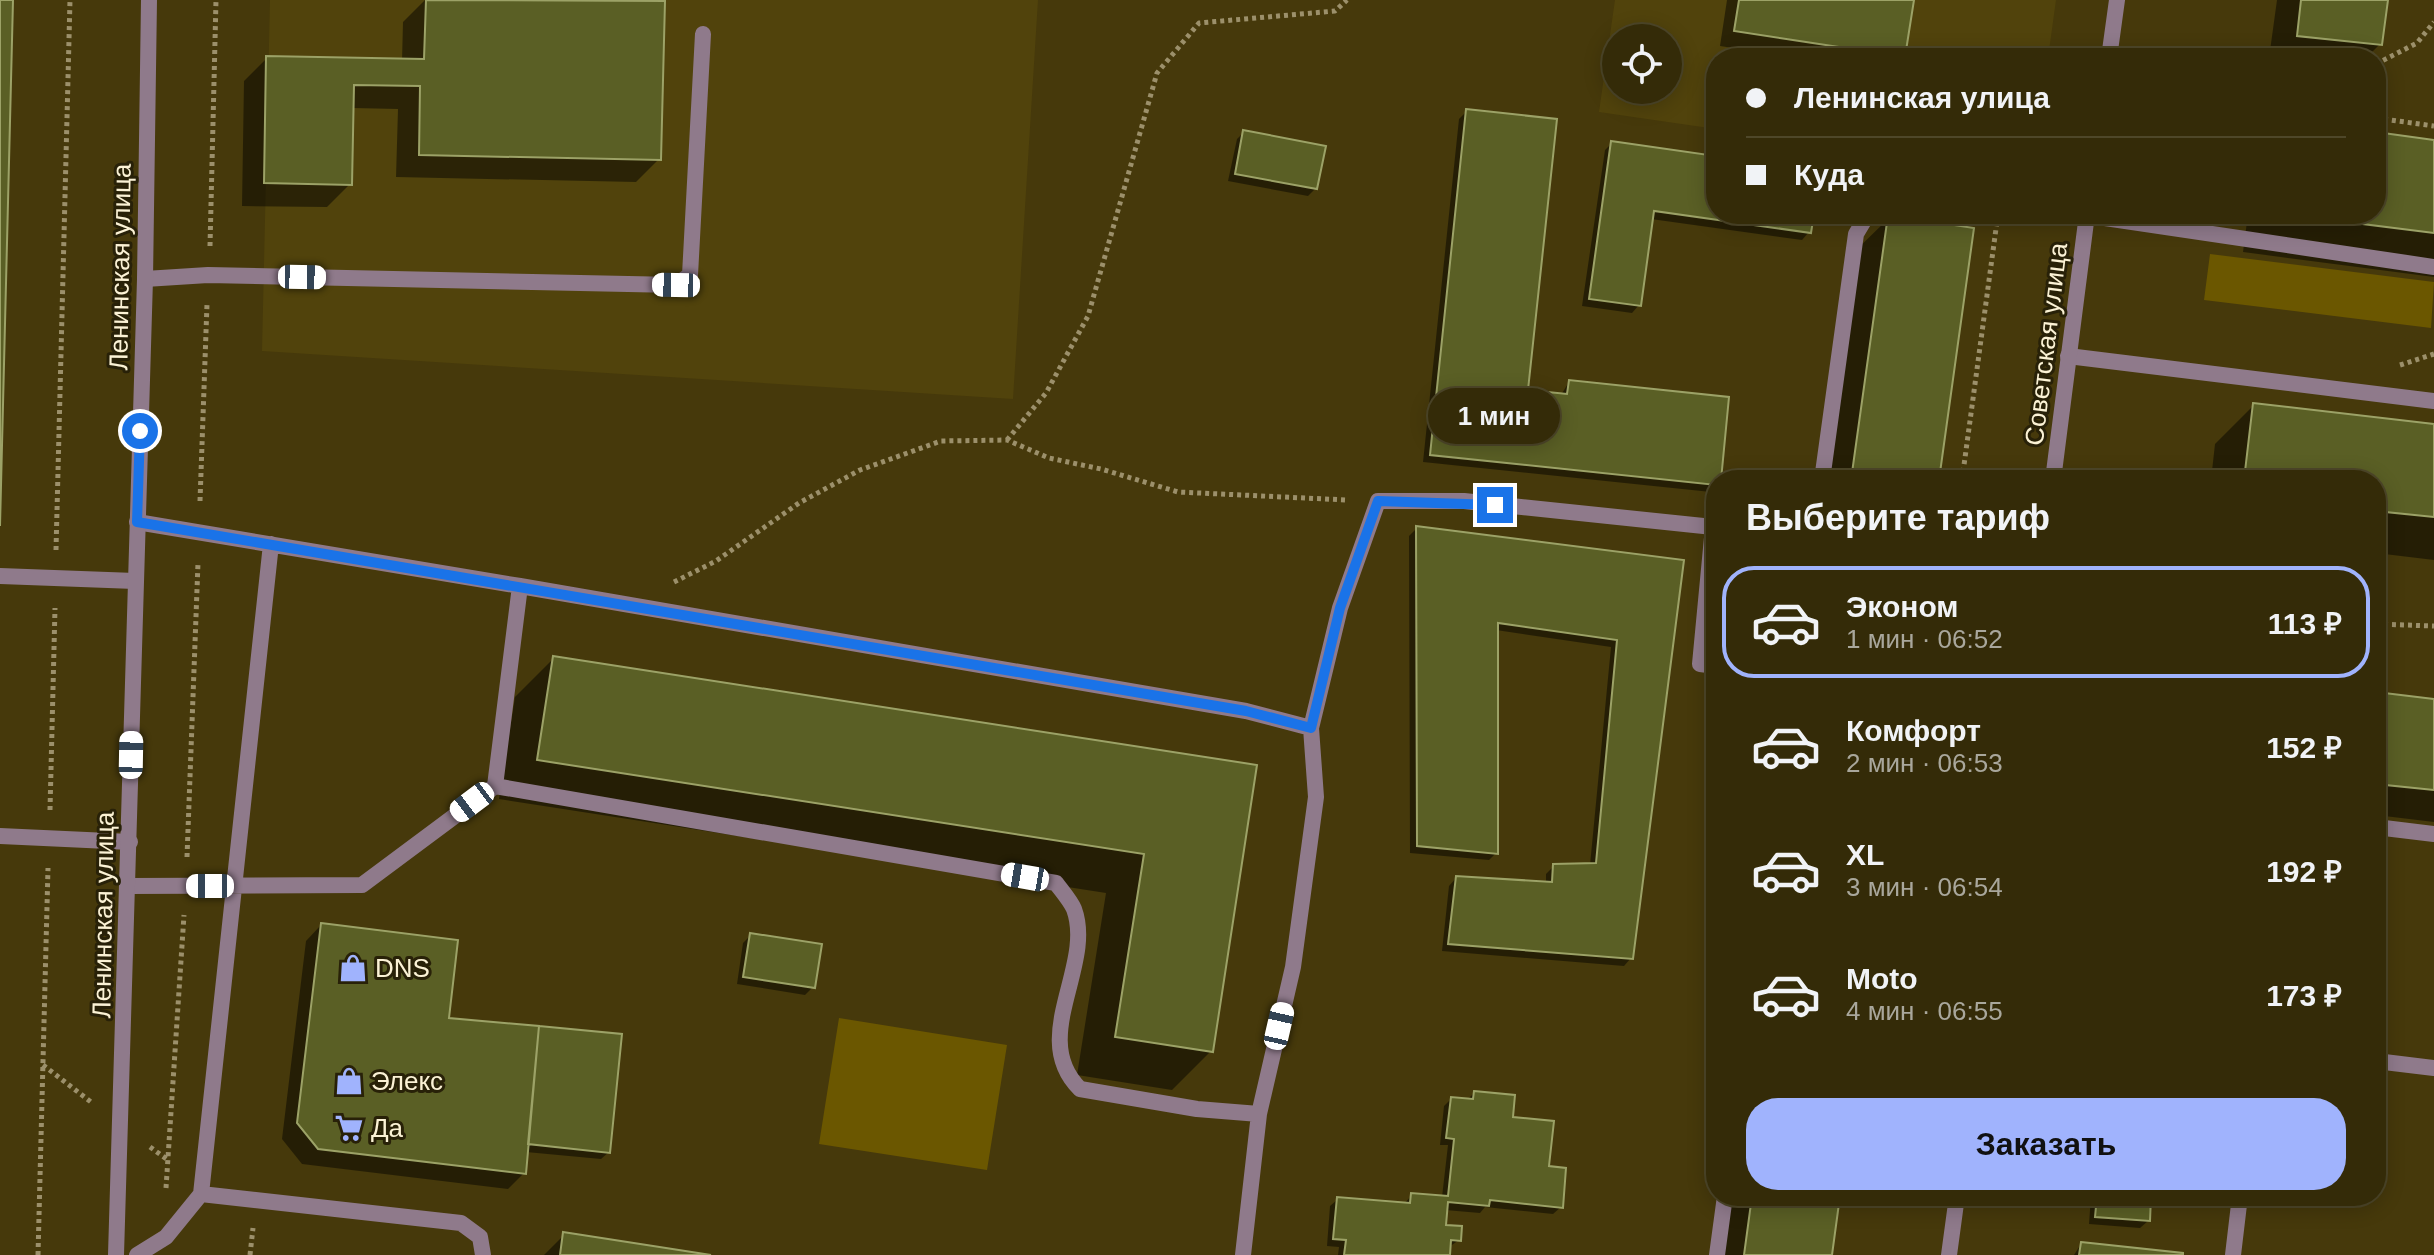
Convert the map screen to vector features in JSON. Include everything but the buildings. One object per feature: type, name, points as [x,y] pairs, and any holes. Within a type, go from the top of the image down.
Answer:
[{"type":"street","name":"Ленинская улица","points":[[116,1255],[145,279],[149,0]]},
{"type":"street","points":[[2110,48],[2117,0]]},
{"type":"street","points":[[145,279],[208,275],[676,285],[690,275],[703,34]]},
{"type":"street","points":[[1823,470],[1856,234],[1862,224]]},
{"type":"street","name":"Советская улица","points":[[2054,470],[2085,224]]},
{"type":"street","points":[[2152,224],[2434,267]]},
{"type":"street","points":[[2068,356],[2434,401]]},
{"type":"street","points":[[1243,1255],[1259,1114],[1293,967],[1314,813],[1311,728],[1340,608],[1378,501],[1464,501],[1706,526]]},
{"type":"street","points":[[137,522],[1246,711],[1311,728]]},
{"type":"street","points":[[137,1255],[166,1237],[201,1194],[271,544]]},
{"type":"street","points":[[0,576],[135,581]]},
{"type":"street","points":[[128,886],[362,885],[495,786],[520,586]]},
{"type":"street","points":[[1706,601],[1700,664],[1706,665]]},
{"type":"street","points":[[495,786],[1056,883],[1074,909],[1076,942],[1058,1047],[1067,1077],[1080,1089],[1197,1109],[1259,1114]]},
{"type":"street","points":[[2386,828],[2434,834]]},
{"type":"street","points":[[0,836],[130,842]]},
{"type":"street","points":[[2386,1062],[2434,1068]]},
{"type":"street","points":[[201,1194],[461,1223],[480,1237],[483,1255]]},
{"type":"street","points":[[1717,1255],[1724,1206]]},
{"type":"street","points":[[1949,1255],[1956,1206]]},
{"type":"street","points":[[2233,1255],[2239,1206]]},
{"type":"path","points":[[38,1255],[70,0]]},
{"type":"path","points":[[166,1237],[166,1160],[181,1005],[194,749],[216,0]]},
{"type":"path","points":[[1007,440],[1046,393],[1088,316],[1157,73],[1199,23],[1335,11],[1347,0]]},
{"type":"path","points":[[2386,59],[2417,43],[2434,22]]},
{"type":"path","points":[[2386,119],[2434,126]]},
{"type":"path","points":[[1963,470],[1997,224]]},
{"type":"path","points":[[631,604],[716,561],[799,503],[860,470],[941,441],[1007,440],[1049,458],[1101,469],[1178,492],[1378,501]]},
{"type":"path","points":[[2386,624],[2434,626]]},
{"type":"path","points":[[43,1065],[166,1160],[204,1166]]},
{"type":"shaded area","points":[[270,0],[1038,0],[1013,399],[262,351]]},
{"type":"shaded area","points":[[1615,0],[2056,0],[2049,48],[1706,48],[1706,128],[1599,112],[1602,91],[1602,104],[1682,104],[1682,24],[1612,24]]},
{"type":"shaded area","points":[[2210,254],[2434,282],[2431,328],[2204,300]]},
{"type":"shaded area","points":[[839,1018],[1007,1045],[987,1170],[819,1144]]},
{"type":"place","name":"DNS","points":[[353,968]]},
{"type":"place","name":"Элекс","points":[[349,1081]]},
{"type":"place","name":"Да","points":[[349,1128]]},
{"type":"route","points":[[140,431],[137,522],[1246,711],[1311,728],[1340,608],[1378,501],[1464,501],[1495,505]]}]
